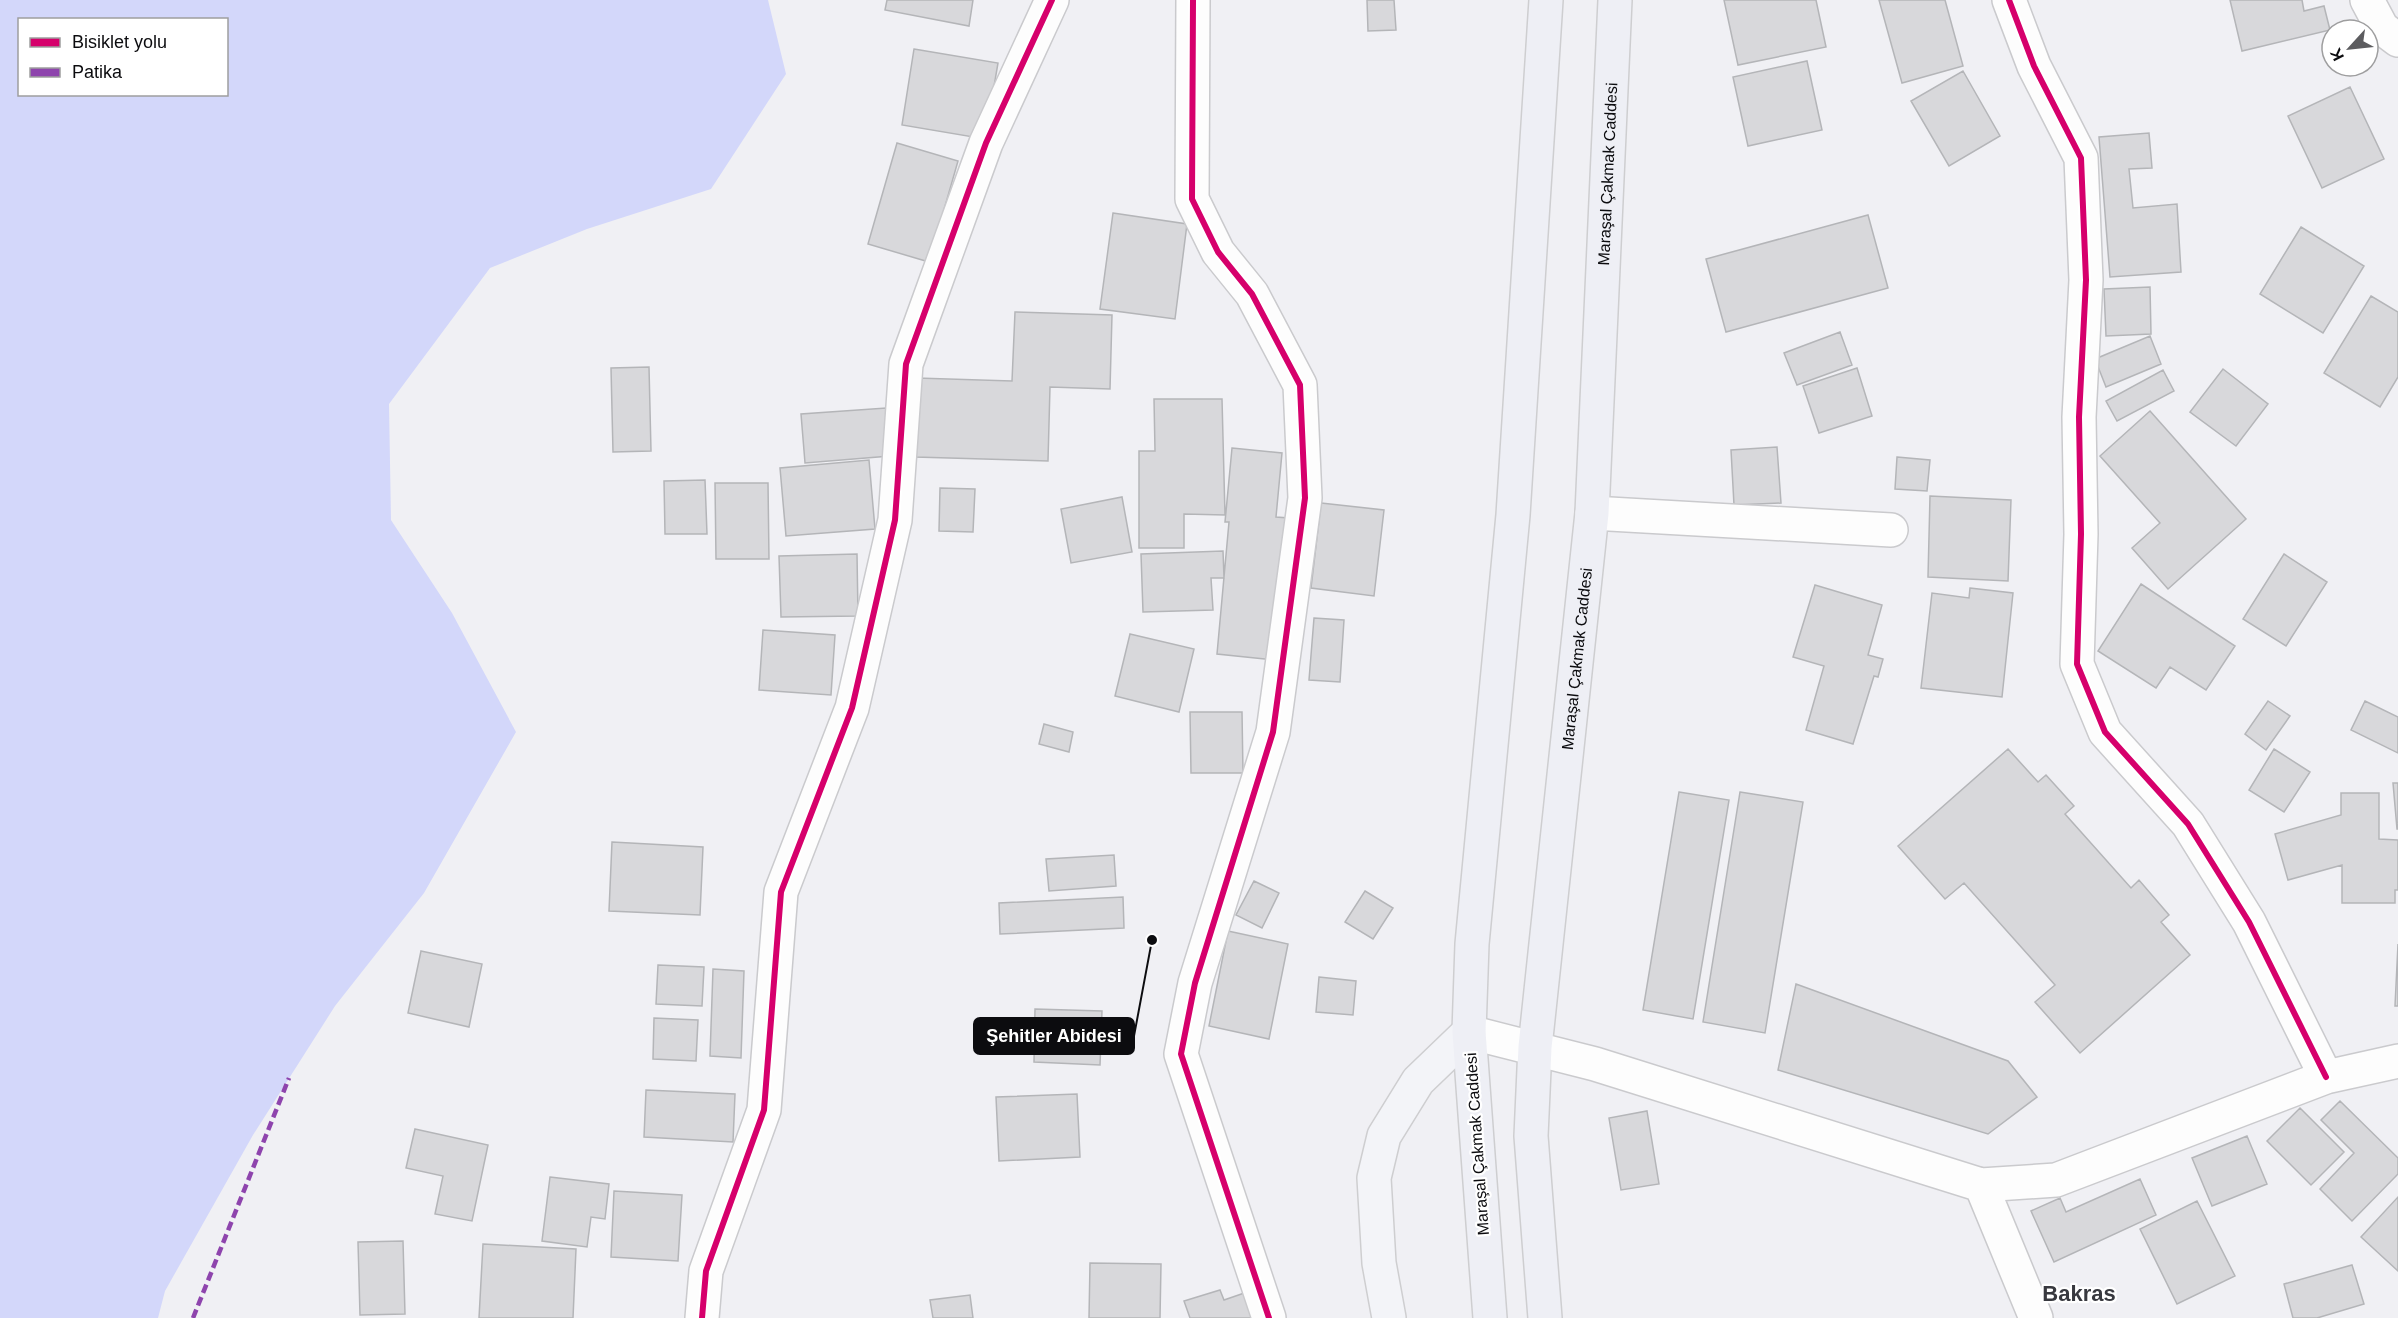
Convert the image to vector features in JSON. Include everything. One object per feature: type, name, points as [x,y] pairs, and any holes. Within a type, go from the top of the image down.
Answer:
[{"type":"highway","name":"Maraşal Çakmak Caddesi","points":[[1490,1318],[1469,1032],[1472,945],[1513,515],[1546,0]]},
{"type":"highway","name":"Maraşal Çakmak Caddesi","points":[[1545,1318],[1531,1137],[1536,1047],[1592,513],[1615,0]]},
{"type":"main road","points":[[1389,1318],[1379,1263],[1374,1178],[1384,1136],[1418,1081],[1469,1032]]},
{"type":"street","points":[[1193,0],[1192,199],[1218,252],[1252,294],[1300,385],[1305,498],[1273,732],[1195,983],[1180,1054],[1269,1318]]},
{"type":"street","points":[[2009,0],[2034,66],[2081,158],[2086,280],[2079,417],[2081,534],[2077,664],[2105,732],[2188,824],[2249,922],[2326,1077]]},
{"type":"street","points":[[2367,0],[2382,28],[2398,40]]},
{"type":"street","points":[[702,1318],[706,1271],[764,1110],[781,892],[852,708],[895,520],[906,364],[986,143],[1042,9]]},
{"type":"street","points":[[1592,513],[1891,530]]},
{"type":"street","points":[[1469,1032],[1536,1047],[1606,1067],[1981,1185],[2056,1180],[2326,1077],[2398,1061]]},
{"type":"street","points":[[1981,1185],[2036,1318]]},
{"type":"shaded area","points":[[0,0],[768,0],[786,74],[711,189],[587,229],[490,268],[389,404],[391,520],[452,613],[516,732],[424,893],[335,1006],[253,1135],[165,1291],[158,1318],[0,1318]]},
{"type":"building","points":[[887,0],[973,0],[969,26],[885,10]]},
{"type":"building","points":[[1367,0],[1394,0],[1396,30],[1368,31]]},
{"type":"building","points":[[1724,0],[1816,0],[1826,47],[1738,65]]},
{"type":"building","points":[[1879,0],[1945,0],[1963,66],[1902,83]]},
{"type":"building","points":[[2230,0],[2302,0],[2304,11],[2324,6],[2327,18],[2320,18],[2320,32],[2242,51]]},
{"type":"building","points":[[914,49],[998,63],[985,139],[902,125]]},
{"type":"building","points":[[1807,61],[1822,130],[1748,146],[1733,77]]},
{"type":"building","points":[[1963,71],[2000,136],[1949,166],[1911,101]]},
{"type":"building","points":[[2350,87],[2384,159],[2322,188],[2288,116]]},
{"type":"building","points":[[2149,133],[2152,168],[2129,169],[2133,208],[2177,204],[2181,272],[2110,277],[2099,137]]},
{"type":"building","points":[[897,143],[958,161],[929,262],[868,244]]},
{"type":"building","points":[[1113,213],[1187,224],[1175,319],[1100,309]]},
{"type":"building","points":[[1868,215],[1888,288],[1726,332],[1706,259]]},
{"type":"building","points":[[2301,227],[2364,266],[2323,333],[2260,294]]},
{"type":"building","points":[[2150,287],[2151,334],[2106,336],[2104,289]]},
{"type":"building","points":[[2371,296],[2398,312],[2398,377],[2380,407],[2324,373]]},
{"type":"building","points":[[1015,312],[1112,315],[1110,389],[1050,387],[1048,461],[915,457],[917,378],[1012,381]]},
{"type":"building","points":[[1840,332],[1852,365],[1797,385],[1784,353]]},
{"type":"building","points":[[2150,336],[2161,364],[2106,387],[2095,359]]},
{"type":"building","points":[[649,367],[651,451],[613,452],[611,368]]},
{"type":"building","points":[[1857,368],[1872,416],[1819,433],[1803,386]]},
{"type":"building","points":[[2223,369],[2268,404],[2236,446],[2190,412]]},
{"type":"building","points":[[2163,370],[2174,391],[2117,421],[2106,401]]},
{"type":"building","points":[[1154,399],[1222,399],[1225,515],[1184,514],[1184,548],[1139,548],[1139,451],[1155,451]]},
{"type":"building","points":[[886,408],[890,456],[805,463],[801,414]]},
{"type":"building","points":[[2150,411],[2246,519],[2168,589],[2132,548],[2160,523],[2100,456]]},
{"type":"building","points":[[1777,447],[1781,503],[1734,505],[1731,450]]},
{"type":"building","points":[[1232,448],[1282,453],[1276,517],[1289,518],[1275,660],[1217,654],[1229,522],[1225,522]]},
{"type":"building","points":[[1897,457],[1930,460],[1927,491],[1895,489]]},
{"type":"building","points":[[869,460],[875,529],[786,536],[780,468]]},
{"type":"building","points":[[705,480],[707,534],[665,534],[664,481]]},
{"type":"building","points":[[715,483],[768,483],[769,559],[716,559]]},
{"type":"building","points":[[940,488],[975,489],[973,532],[939,531]]},
{"type":"building","points":[[1930,496],[2011,500],[2008,581],[1928,577]]},
{"type":"building","points":[[1122,497],[1132,552],[1071,563],[1061,509]]},
{"type":"building","points":[[1321,503],[1384,510],[1374,596],[1311,588]]},
{"type":"building","points":[[1223,551],[1224,578],[1211,578],[1213,610],[1143,612],[1141,554]]},
{"type":"building","points":[[857,554],[858,616],[781,617],[779,556]]},
{"type":"building","points":[[2284,554],[2327,582],[2286,646],[2243,619]]},
{"type":"building","points":[[2141,584],[2235,646],[2206,690],[2170,667],[2156,688],[2098,651]]},
{"type":"building","points":[[1815,585],[1882,605],[1868,655],[1883,659],[1878,677],[1874,676],[1853,744],[1806,730],[1824,666],[1793,657]]},
{"type":"building","points":[[1970,588],[2013,593],[2002,697],[1921,688],[1932,593],[1969,598]]},
{"type":"building","points":[[1314,618],[1344,620],[1340,682],[1309,680]]},
{"type":"building","points":[[763,630],[835,635],[831,695],[759,690]]},
{"type":"building","points":[[1130,634],[1194,649],[1179,712],[1115,696]]},
{"type":"building","points":[[2268,701],[2290,716],[2266,750],[2245,734]]},
{"type":"building","points":[[2365,701],[2398,717],[2398,753],[2351,730]]},
{"type":"building","points":[[1190,712],[1242,712],[1243,773],[1191,773]]},
{"type":"building","points":[[1044,724],[1073,732],[1069,752],[1039,744]]},
{"type":"building","points":[[2008,749],[2038,782],[2046,775],[2074,806],[2065,814],[2131,888],[2139,880],[2169,915],[2161,922],[2190,955],[2080,1053],[2035,1002],[2055,985],[1964,883],[1945,899],[1898,846]]},
{"type":"building","points":[[2274,749],[2310,772],[2284,812],[2249,790]]},
{"type":"building","points":[[2393,783],[2398,783],[2398,829],[2397,829]]},
{"type":"building","points":[[1679,792],[1729,800],[1693,1019],[1643,1010]]},
{"type":"building","points":[[1740,792],[1803,802],[1765,1033],[1703,1022]]},
{"type":"building","points":[[2341,793],[2379,793],[2379,839],[2398,840],[2398,890],[2395,890],[2395,903],[2342,903],[2342,865],[2288,880],[2275,834],[2341,815]]},
{"type":"building","points":[[612,842],[703,847],[700,915],[609,911]]},
{"type":"building","points":[[1114,855],[1116,886],[1049,891],[1046,859]]},
{"type":"building","points":[[1254,881],[1279,893],[1262,928],[1236,915]]},
{"type":"building","points":[[1365,891],[1393,908],[1373,939],[1345,922]]},
{"type":"building","points":[[1123,897],[1124,928],[1000,934],[999,903]]},
{"type":"building","points":[[1228,931],[1288,944],[1269,1039],[1209,1026]]},
{"type":"building","points":[[2398,944],[2398,1006],[2395,1006]]},
{"type":"building","points":[[421,951],[482,964],[469,1027],[408,1013]]},
{"type":"building","points":[[658,965],[704,967],[702,1006],[656,1004]]},
{"type":"building","points":[[713,969],[744,971],[741,1058],[710,1056]]},
{"type":"building","points":[[1319,977],[1356,981],[1353,1015],[1316,1012]]},
{"type":"building","points":[[1796,984],[2008,1061],[2037,1097],[1988,1134],[1778,1070]]},
{"type":"building","points":[[1035,1009],[1102,1011],[1100,1065],[1034,1062]]},
{"type":"building","points":[[654,1018],[698,1020],[696,1061],[653,1059]]},
{"type":"building","points":[[646,1090],[735,1094],[733,1142],[644,1137]]},
{"type":"building","points":[[1077,1094],[1080,1157],[999,1161],[996,1097]]},
{"type":"building","points":[[2340,1101],[2398,1158],[2398,1174],[2352,1221],[2320,1189],[2354,1153],[2321,1120]]},
{"type":"building","points":[[2300,1108],[2344,1152],[2311,1185],[2267,1141]]},
{"type":"building","points":[[1647,1111],[1659,1184],[1621,1190],[1609,1118]]},
{"type":"building","points":[[415,1129],[488,1145],[472,1221],[435,1214],[443,1176],[406,1168]]},
{"type":"building","points":[[2247,1136],[2267,1184],[2212,1206],[2192,1158]]},
{"type":"building","points":[[550,1177],[609,1184],[605,1219],[591,1217],[587,1247],[542,1241]]},
{"type":"building","points":[[2140,1179],[2156,1215],[2054,1262],[2031,1211],[2060,1198],[2066,1212]]},
{"type":"building","points":[[614,1191],[682,1195],[678,1261],[611,1257]]},
{"type":"building","points":[[2398,1197],[2398,1271],[2361,1237]]},
{"type":"building","points":[[2197,1201],[2235,1276],[2177,1304],[2140,1229]]},
{"type":"building","points":[[403,1241],[405,1314],[360,1315],[358,1242]]},
{"type":"building","points":[[483,1244],[576,1249],[573,1318],[479,1318]]},
{"type":"building","points":[[1090,1263],[1161,1264],[1160,1318],[1089,1318]]},
{"type":"building","points":[[2352,1265],[2364,1304],[2317,1318],[2293,1318],[2284,1284]]},
{"type":"building","points":[[1220,1290],[1224,1300],[1253,1290],[1262,1318],[1190,1318],[1184,1301]]},
{"type":"building","points":[[970,1295],[973,1318],[933,1318],[930,1300]]},
{"type":"marked path","points":[[193,1318],[289,1078]]},
{"type":"cycle path","points":[[702,1318],[706,1271],[764,1110],[781,892],[852,708],[895,520],[906,364],[986,143],[1052,0]]},
{"type":"cycle path","points":[[1193,0],[1192,199],[1218,252],[1252,294],[1300,385],[1305,498],[1273,732],[1195,983],[1181,1054],[1269,1318]]},
{"type":"cycle path","points":[[2009,0],[2034,66],[2081,158],[2086,280],[2079,417],[2081,534],[2077,664],[2105,732],[2188,824],[2249,922],[2326,1077]]},
{"type":"place","name":"Şehitler Abidesi","points":[[1152,940]]},
{"type":"district","name":"Bakras","points":[[2079,1293]]}]
